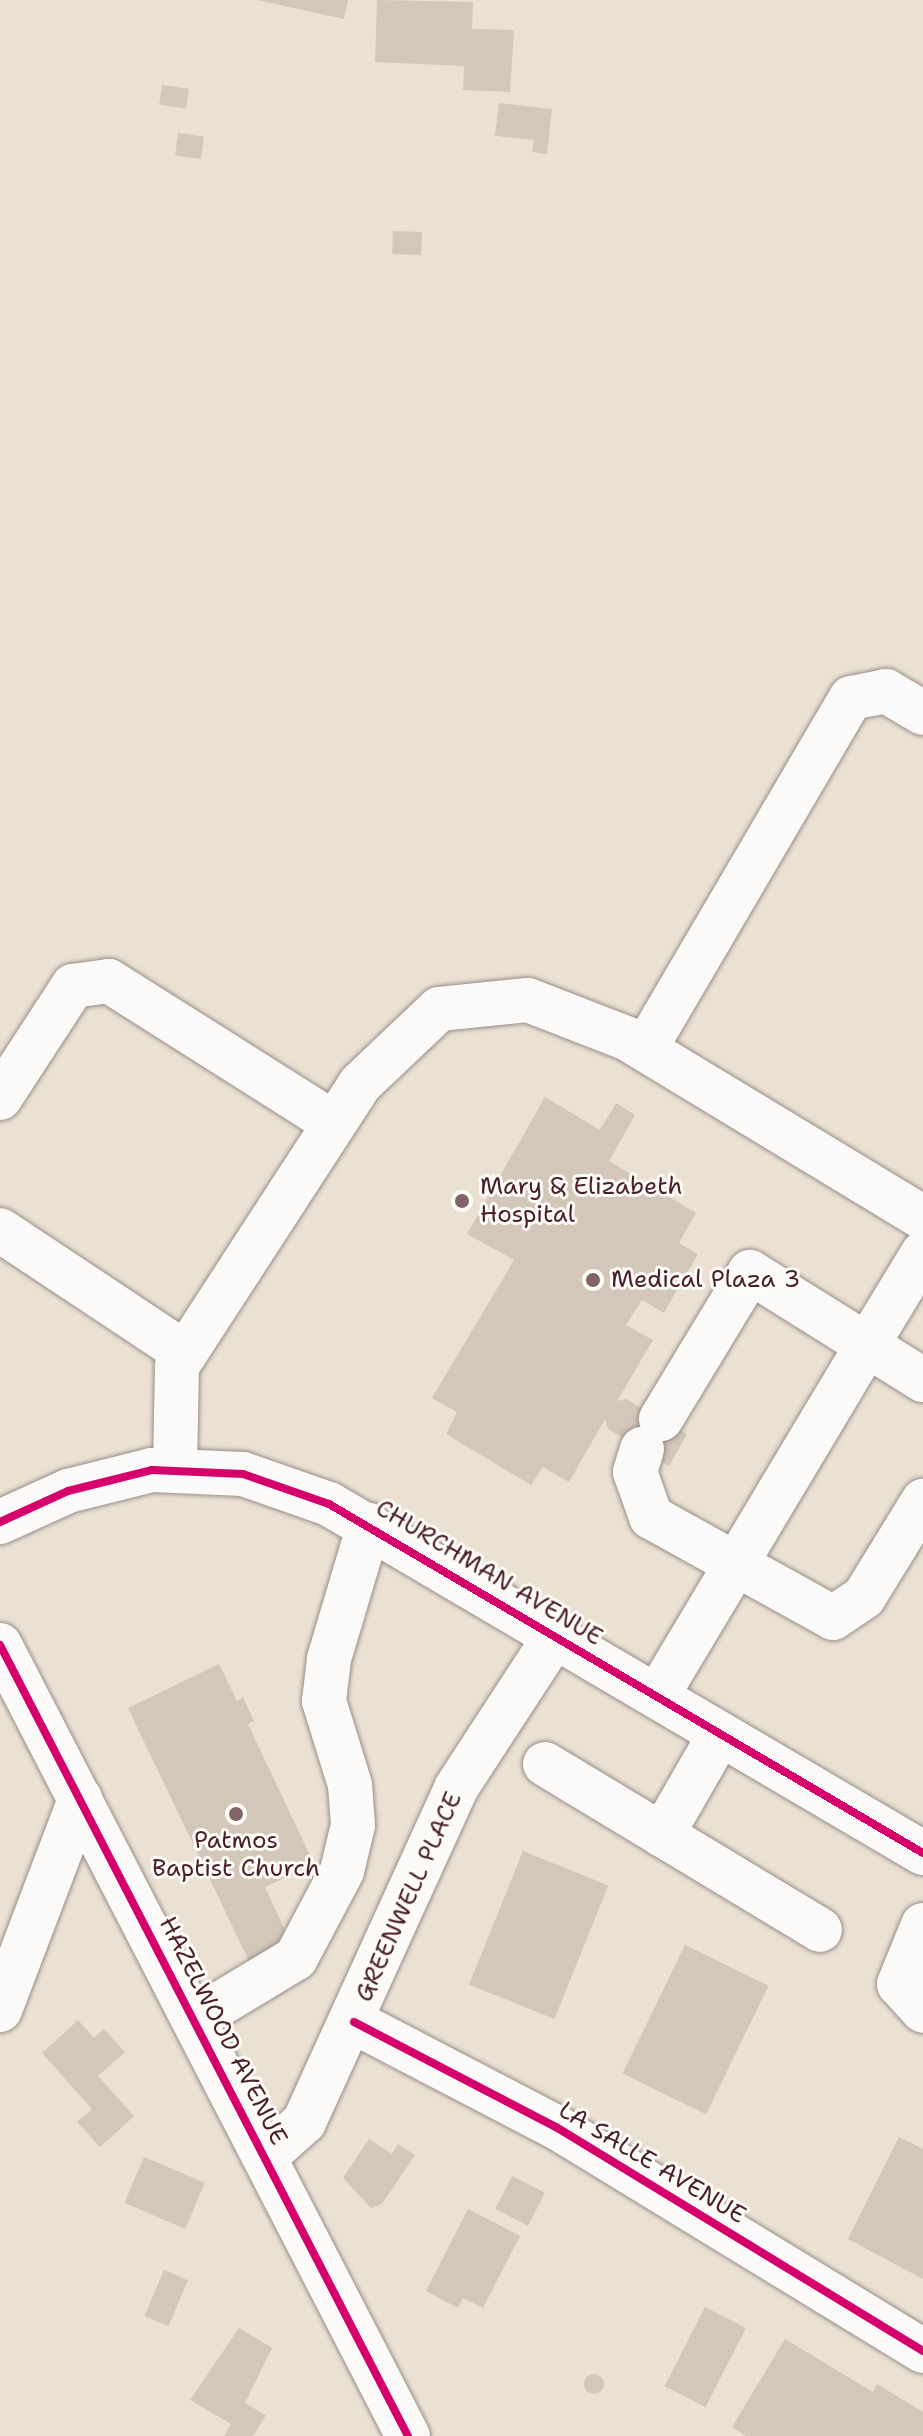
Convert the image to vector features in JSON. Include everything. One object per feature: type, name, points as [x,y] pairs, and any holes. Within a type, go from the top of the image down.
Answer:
[{"type":"street","points":[[645,1049],[851,698],[886,691],[923,713]]},
{"type":"street","points":[[0,1098],[73,986],[109,981],[334,1123]]},
{"type":"street","points":[[175,1469],[177,1366],[360,1084],[439,1009],[528,1000],[645,1049],[923,1218]]},
{"type":"street","points":[[0,1230],[185,1353]]},
{"type":"street","points":[[657,1696],[923,1253]]},
{"type":"street","points":[[923,1380],[750,1272],[652,1434],[635,1472],[651,1517],[833,1618],[864,1597],[923,1501]]},
{"type":"street","name":"CHURCHMAN AVENUE","points":[[0,1522],[122,1475],[175,1469],[243,1474],[369,1525],[923,1853]]},
{"type":"street","points":[[195,2019],[296,1958],[342,1871],[353,1825],[350,1785],[324,1701],[351,1585],[369,1525]]},
{"type":"street","name":"GREENWELL PLACE","points":[[266,2156],[304,2122],[354,2022],[456,1788],[555,1636]]},
{"type":"street","name":"HAZELWOOD AVENUE","points":[[0,1645],[408,2436]]},
{"type":"street","points":[[662,1835],[720,1734]]},
{"type":"street","points":[[545,1764],[820,1930]]},
{"type":"street","points":[[0,2010],[80,1799]]},
{"type":"street","points":[[923,1925],[899,1984],[923,2011]]},
{"type":"street","name":"LA SALLE AVENUE","points":[[354,2022],[556,2127],[923,2351]]},
{"type":"building","points":[[257,0],[348,0],[344,19]]},
{"type":"building","points":[[377,0],[473,2],[472,29],[514,30],[510,92],[463,90],[464,66],[375,62]]},
{"type":"building","points":[[162,85],[189,89],[186,109],[159,105]]},
{"type":"building","points":[[499,103],[552,109],[547,154],[532,152],[534,140],[495,136]]},
{"type":"building","points":[[178,133],[204,136],[201,159],[175,156]]},
{"type":"building","points":[[393,231],[422,232],[421,255],[392,254]]},
{"type":"building","name":"Medical Plaza 3","points":[[545,1097],[600,1130],[616,1103],[635,1115],[609,1161],[696,1213],[679,1243],[698,1254],[664,1313],[642,1300],[626,1325],[653,1340],[617,1401],[626,1399],[687,1434],[669,1466],[608,1429],[605,1419],[569,1482],[543,1467],[531,1485],[446,1434],[457,1412],[432,1398],[514,1260],[467,1234]]},
{"type":"building","name":"Patmos Baptist Church","points":[[219,1664],[237,1701],[243,1697],[254,1721],[248,1724],[314,1864],[265,1887],[291,1943],[250,1963],[128,1708]]},
{"type":"building","points":[[523,1851],[608,1885],[554,2019],[469,1985]]},
{"type":"building","points":[[685,1945],[769,1986],[706,2114],[622,2074]]},
{"type":"building","points":[[78,2020],[94,2038],[104,2029],[125,2052],[98,2076],[134,2116],[100,2147],[77,2122],[92,2109],[42,2053]]},
{"type":"building","points":[[899,2137],[923,2149],[923,2279],[848,2239]]},
{"type":"building","points":[[369,2139],[392,2154],[398,2144],[415,2155],[382,2204],[371,2208],[343,2178]]},
{"type":"building","points":[[144,2157],[205,2183],[185,2229],[124,2203]]},
{"type":"building","points":[[512,2176],[545,2193],[528,2226],[495,2209]]},
{"type":"building","points":[[468,2209],[520,2236],[483,2308],[463,2298],[458,2308],[426,2291]]},
{"type":"building","points":[[164,2270],[188,2280],[168,2326],[144,2316]]},
{"type":"building","points":[[705,2307],[746,2328],[706,2407],[665,2386]]},
{"type":"building","points":[[239,2328],[272,2348],[245,2403],[266,2415],[253,2436],[224,2436],[231,2424],[190,2400]]},
{"type":"building","points":[[785,2339],[873,2392],[877,2384],[923,2412],[923,2436],[746,2436],[732,2427]]},
{"type":"building","points":[[594,2374],[601,2377],[604,2384],[601,2391],[594,2394],[587,2391],[584,2384],[587,2377]]},
{"type":"cycle path","points":[[0,1522],[68,1491],[152,1470],[243,1474],[329,1504],[923,1853]]},
{"type":"cycle path","points":[[0,1645],[408,2436]]},
{"type":"cycle path","points":[[354,2022],[556,2127],[923,2351]]},
{"type":"place","name":"Mary & Elizabeth Hospital","points":[[462,1201]]},
{"type":"place","name":"Medical Plaza 3","points":[[593,1280]]},
{"type":"place","name":"Patmos Baptist Church","points":[[236,1814]]}]
